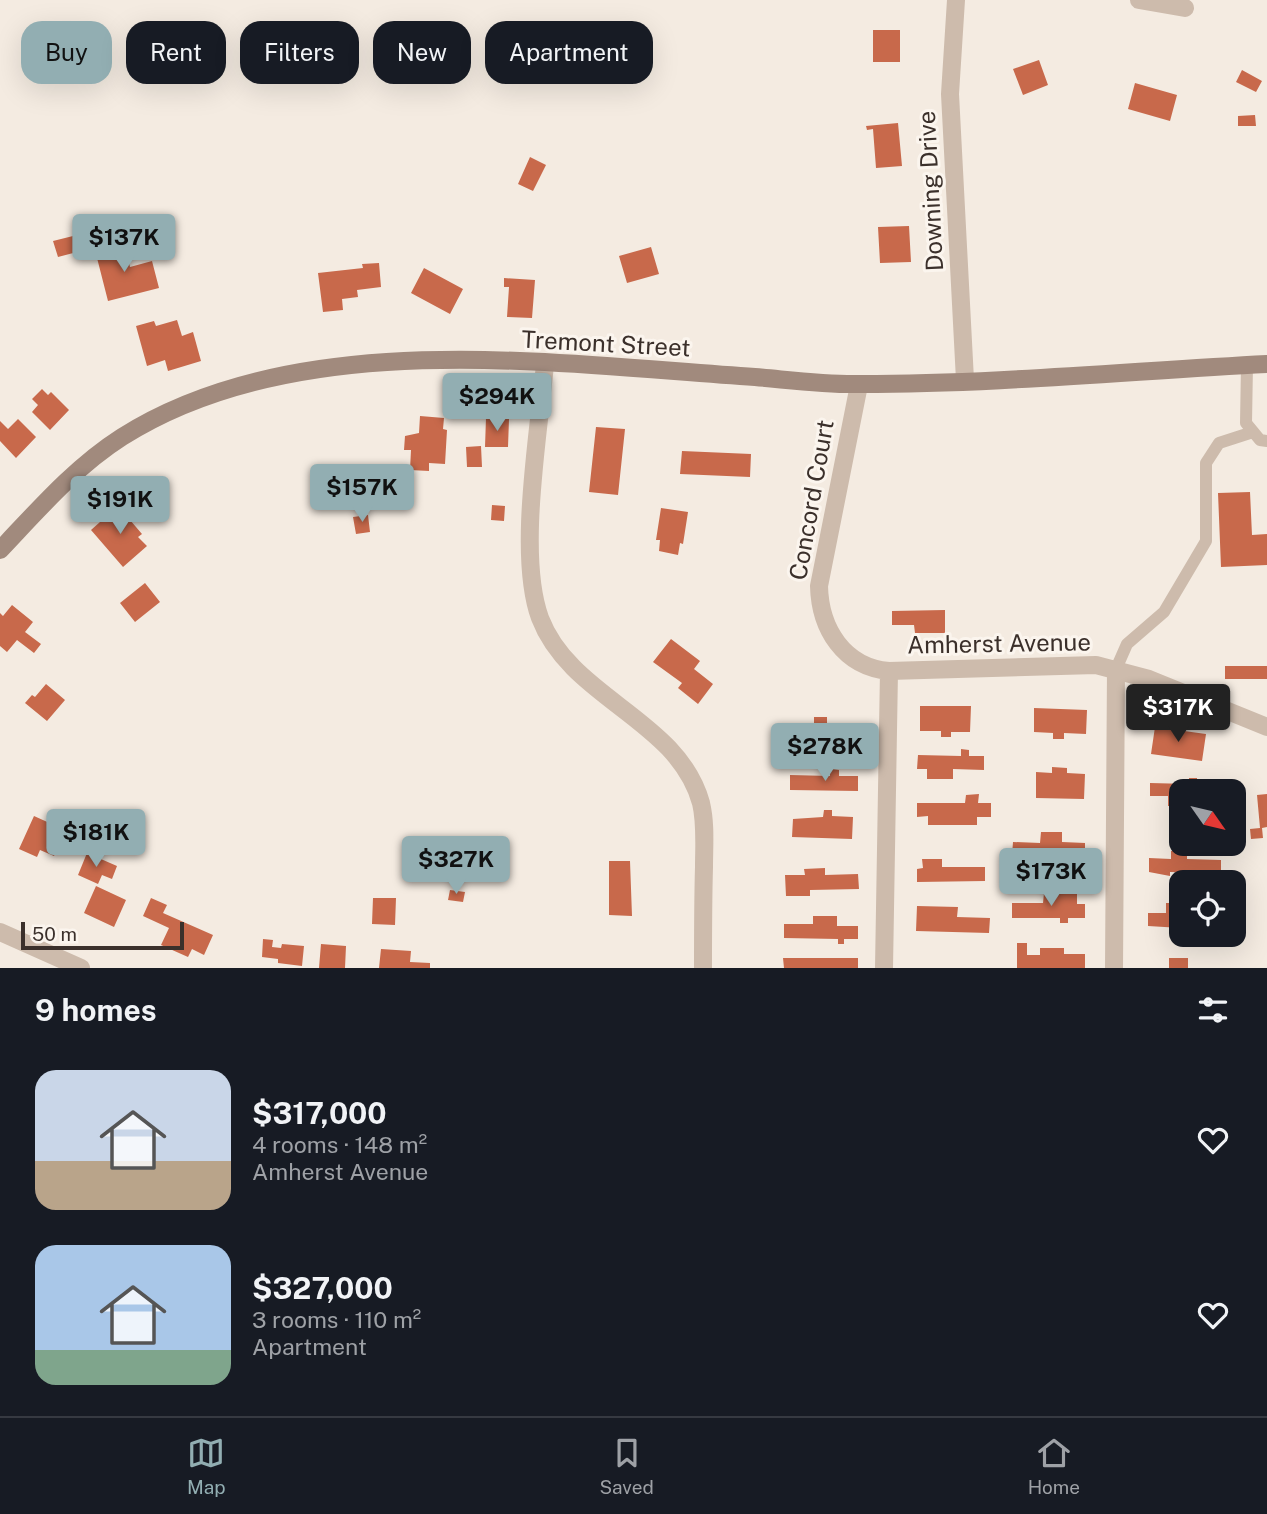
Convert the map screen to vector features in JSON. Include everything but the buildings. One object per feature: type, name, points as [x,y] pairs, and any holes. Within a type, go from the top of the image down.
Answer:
[{"type":"main road","name":"Tremont Street","points":[[0,550],[65,482],[111,445],[153,420],[223,392],[302,371],[353,364],[545,364],[859,384],[1267,364]]},
{"type":"street","name":"Downing Drive","points":[[956,0],[950,94],[965,380]]},
{"type":"street","points":[[1139,0],[1185,8]]},
{"type":"street","points":[[545,364],[530,542],[535,602],[551,639],[562,655],[590,683],[668,747],[696,789],[704,823],[703,968]]},
{"type":"street","name":"Concord Court","points":[[859,384],[821,568],[819,603],[828,631],[843,649],[862,665],[890,671]]},
{"type":"street","name":"Amherst Avenue","points":[[890,671],[1096,665],[1149,679],[1267,727]]},
{"type":"street","points":[[1114,968],[1116,669]]},
{"type":"street","points":[[884,968],[890,671]]},
{"type":"street","points":[[0,932],[48,962],[81,968]]},
{"type":"lane","points":[[1247,365],[1245,423],[1260,440],[1267,441]]},
{"type":"lane","points":[[1116,669],[1128,644],[1164,612],[1206,541],[1206,463],[1219,443],[1254,432]]}]
